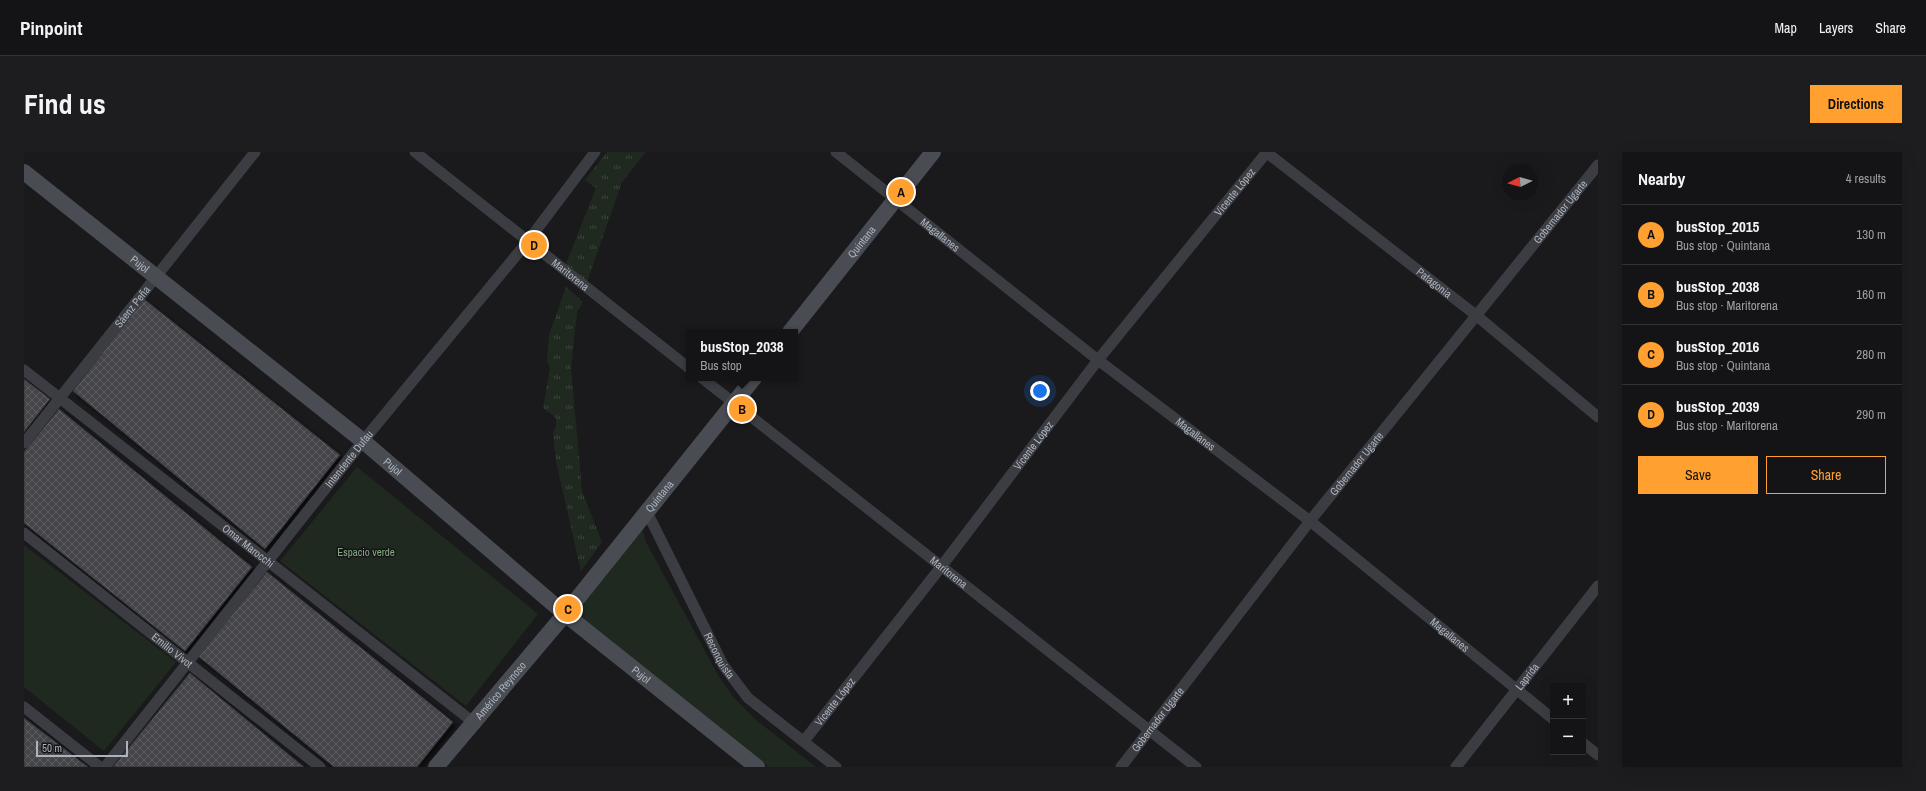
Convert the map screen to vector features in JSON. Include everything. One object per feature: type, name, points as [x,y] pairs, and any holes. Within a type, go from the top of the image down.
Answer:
[{"type":"main road","name":"Quintana","points":[[792,329],[933,152]]},
{"type":"main road","name":"Pujol","points":[[24,172],[363,440],[565,614],[758,767]]},
{"type":"main road","name":"Quintana","points":[[565,614],[646,510],[752,381]]},
{"type":"main road","name":"Américo Reynoso","points":[[436,767],[472,722],[565,614]]},
{"type":"street","name":"Sáenz Peña","points":[[24,443],[255,152]]},
{"type":"street","name":"Maritorena","points":[[415,152],[686,366]]},
{"type":"street","name":"Intendente Dufau","points":[[105,767],[363,440],[528,241],[595,152]]},
{"type":"street","name":"Magallanes","points":[[836,152],[1098,360],[1310,521],[1550,717]]},
{"type":"street","name":"Patagonia","points":[[1266,152],[1477,316],[1598,417]]},
{"type":"street","name":"Vicente López","points":[[804,741],[941,566],[1098,360],[1266,152]]},
{"type":"street","name":"Gobernador Ugarte","points":[[1121,767],[1310,521],[1598,165]]},
{"type":"street","name":"Omar Marocchi","points":[[24,370],[472,722]]},
{"type":"street","name":"Maritorena","points":[[706,381],[1196,767]]},
{"type":"street","name":"Reconquista","points":[[646,510],[723,665],[748,698],[836,767]]},
{"type":"street","name":"Emilio Vivot","points":[[24,533],[320,767]]},
{"type":"street","name":"Laprida","points":[[1456,767],[1598,586]]},
{"type":"street","points":[[24,707],[100,767]]},
{"type":"street","points":[[1586,745],[1598,755]]},
{"type":"green space","points":[[607,152],[646,152],[622,182],[587,282],[566,264],[596,188],[585,180]]},
{"type":"green space","points":[[566,287],[583,302],[577,312],[571,368],[582,491],[602,542],[581,571],[556,461],[553,432],[556,427],[556,418],[543,408],[550,368],[547,361],[549,335]]},
{"type":"green space","name":"Espacio verde","points":[[357,467],[538,614],[466,706],[280,561]]},
{"type":"green space","points":[[641,525],[646,542],[718,675],[735,699],[755,719],[816,767],[768,767],[580,620],[576,614],[577,606]]},
{"type":"green space","points":[[24,545],[176,662],[104,751],[24,687]]},
{"type":"building","points":[[144,299],[340,455],[265,549],[73,391]]},
{"type":"building","points":[[24,379],[50,399],[24,432]]},
{"type":"building","points":[[59,409],[252,567],[185,651],[24,523],[24,452]]},
{"type":"building","points":[[267,572],[453,722],[417,767],[334,767],[198,656]]},
{"type":"building","points":[[190,673],[304,767],[113,767]]},
{"type":"building","points":[[24,718],[88,767],[24,767]]},
{"type":"place","name":"busStop_2015","points":[[901,192]]},
{"type":"place","name":"busStop_2039","points":[[534,245]]},
{"type":"place","name":"busStop_2038","points":[[742,409]]},
{"type":"place","name":"busStop_2016","points":[[568,609]]}]
